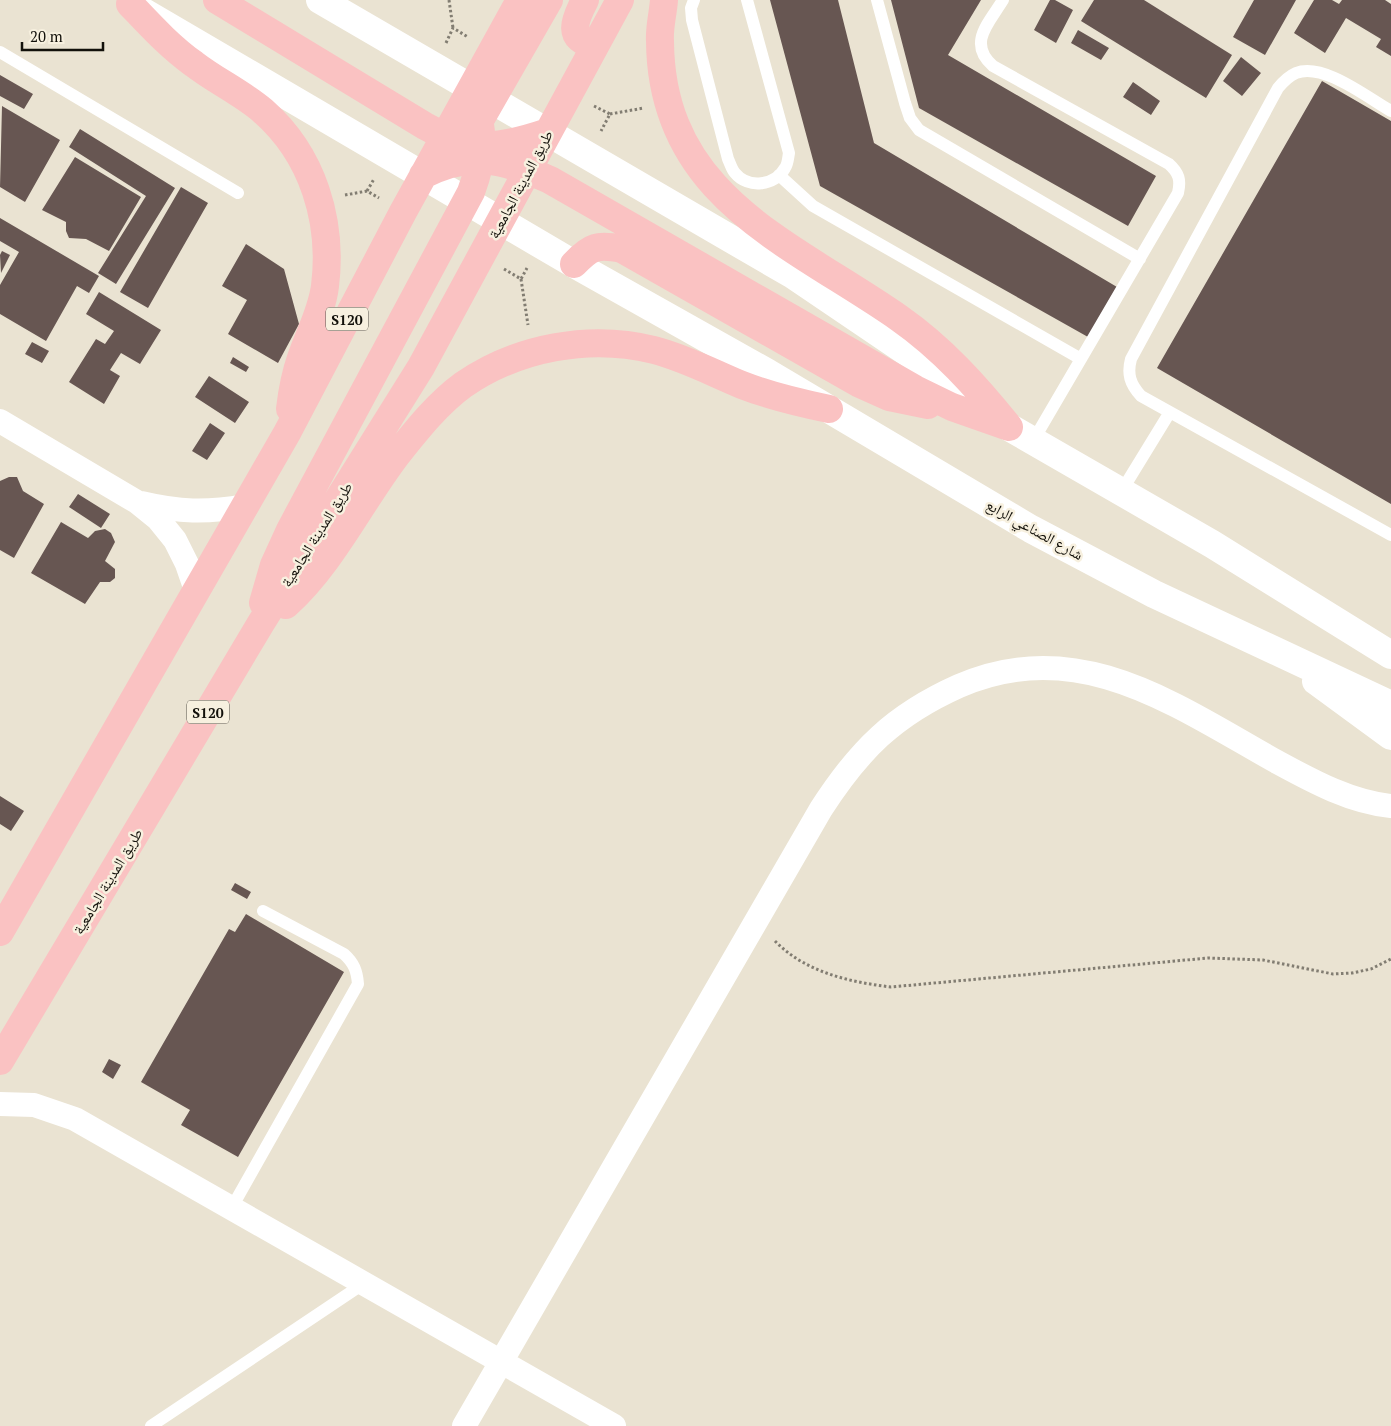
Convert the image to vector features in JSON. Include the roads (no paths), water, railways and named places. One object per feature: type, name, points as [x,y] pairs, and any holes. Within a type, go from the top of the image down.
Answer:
[{"type":"main road","points":[[217,0],[444,137],[474,165],[500,221]]},
{"type":"main road","points":[[320,0],[480,102],[548,132],[793,275],[914,357],[1009,427],[1122,492],[1391,655]]},
{"type":"main road","name":"S120","points":[[0,932],[287,432],[444,137],[480,102],[520,0]]},
{"type":"main road","points":[[261,623],[264,595],[274,565],[290,530],[474,165],[480,102],[549,0]]},
{"type":"main road","points":[[585,0],[575,21],[575,30],[579,38],[587,43],[596,44]]},
{"type":"main road","name":"طريق المدينة الجامعية","points":[[0,1061],[261,623],[421,367],[620,0]]},
{"type":"main road","points":[[664,0],[660,41],[664,84],[675,126],[695,164],[723,197],[756,224],[901,319],[940,351],[976,386],[1009,427]]},
{"type":"main road","points":[[127,2],[423,175],[474,165],[527,139],[548,132]]},
{"type":"main road","points":[[127,2],[160,36],[194,64],[263,111],[289,139],[310,172],[320,200],[328,248],[325,288],[292,388],[287,432]]},
{"type":"main road","points":[[423,175],[438,168],[474,165],[528,170],[550,180],[915,389],[952,407],[1009,427]]},
{"type":"main road","name":"شارع الصناعي الرابع","points":[[500,221],[829,409],[1031,529],[1154,594],[1276,649],[1391,705]]},
{"type":"main road","points":[[574,264],[587,251],[604,245],[622,248],[860,384],[897,399],[920,405],[952,407]]},
{"type":"main road","points":[[261,623],[304,588],[394,458],[425,420],[463,386],[507,361],[555,346],[605,342],[654,350],[743,385],[786,399],[829,409]]},
{"type":"main road","points":[[1328,616],[1391,641]]},
{"type":"main road","points":[[1276,649],[1391,736]]},
{"type":"street","points":[[0,421],[137,502],[158,519],[175,540],[187,564],[196,590]]},
{"type":"street","points":[[137,502],[191,512],[218,511],[245,506]]},
{"type":"street","points":[[464,1426],[821,810],[844,774],[871,743],[903,716],[939,695],[978,678],[1018,668],[1059,667],[1100,674],[1139,687],[1318,784],[1353,798],[1391,806]]},
{"type":"street","points":[[0,1104],[34,1105],[75,1119],[363,1284],[503,1361],[607,1424]]},
{"type":"lane","points":[[694,0],[691,8],[692,20],[728,159],[734,173],[746,182],[761,184],[775,179],[786,168],[789,153],[748,0]]},
{"type":"lane","points":[[877,0],[905,103],[910,118],[919,130],[1140,259]]},
{"type":"lane","points":[[1002,0],[983,32],[980,45],[983,58],[993,66],[1169,164],[1177,172],[1181,182],[1178,193],[1033,441]]},
{"type":"lane","points":[[0,52],[238,193]]},
{"type":"lane","points":[[1391,112],[1319,71],[1296,73],[1278,88],[1131,359],[1128,369],[1134,388],[1141,396],[1391,535]]},
{"type":"lane","points":[[779,175],[813,206],[1081,359]]},
{"type":"lane","points":[[1122,492],[1170,412]]},
{"type":"lane","points":[[231,1208],[358,984],[358,973],[352,962],[344,954],[263,911]]},
{"type":"lane","points":[[151,1426],[363,1284]]}]
